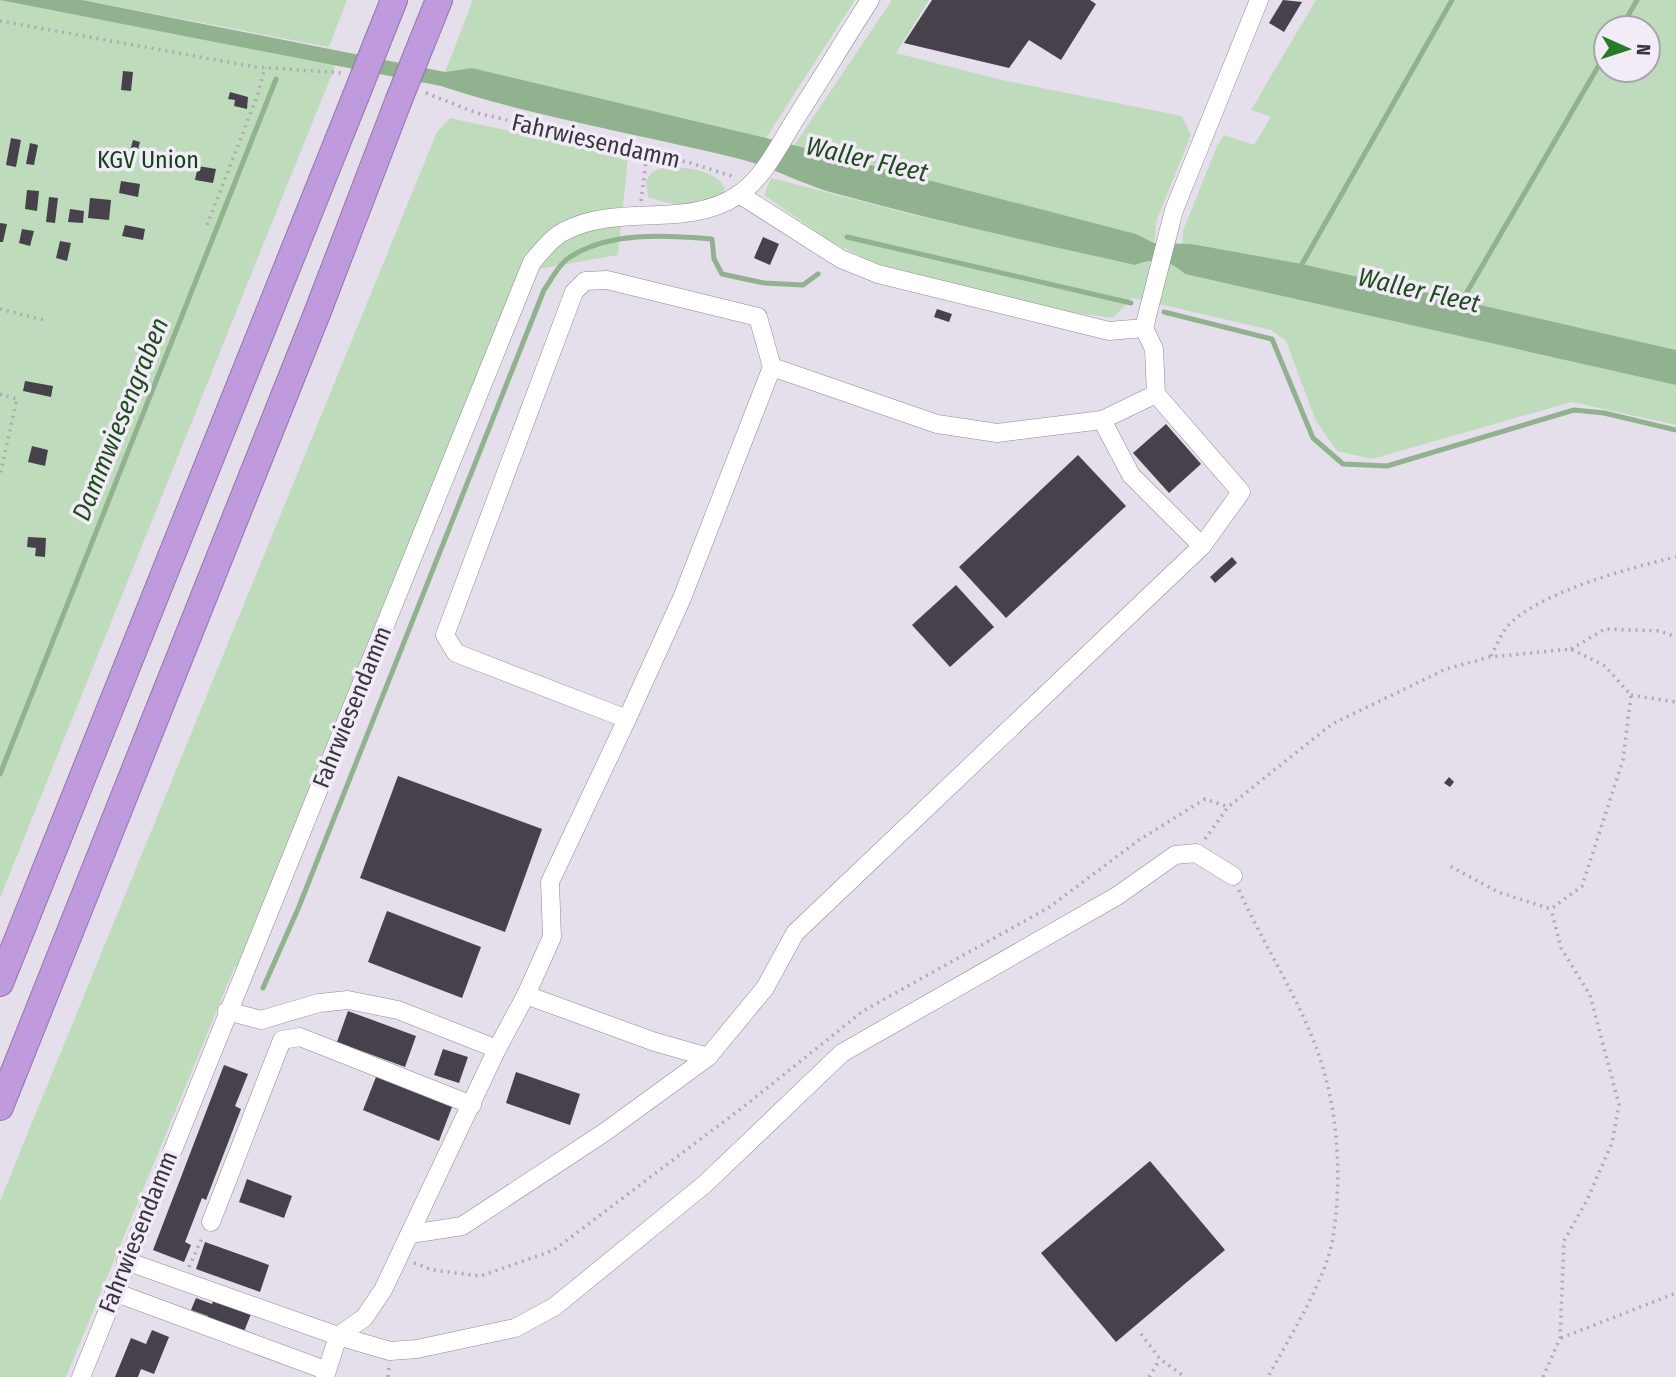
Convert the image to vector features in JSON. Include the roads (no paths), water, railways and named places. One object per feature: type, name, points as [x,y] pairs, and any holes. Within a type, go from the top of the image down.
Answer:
[{"type":"highway","points":[[0,983],[394,0]]},
{"type":"highway","points":[[0,1107],[318,311],[439,0]]},
{"type":"street","points":[[870,0],[782,141],[749,185],[841,259],[878,274],[1108,331],[1144,328]]},
{"type":"street","points":[[411,1234],[462,1226],[604,1132],[708,1057],[765,988],[795,933],[1202,546],[1241,492],[1156,394],[1154,349],[1144,328],[1174,210],[1259,0]]},
{"type":"street","name":"Fahrwiesendamm","points":[[81,1377],[125,1261],[532,262],[560,233],[592,220],[642,214],[688,214],[715,207],[749,185]]},
{"type":"street","points":[[114,1292],[317,1372],[338,1336],[364,1318],[383,1290],[497,1049],[526,995],[552,937],[550,881],[627,719],[682,598],[772,367],[758,317],[607,280],[585,281],[574,292],[445,635],[456,653],[627,719]]},
{"type":"street","points":[[772,367],[937,425],[997,433],[1102,420],[1156,394]]},
{"type":"street","points":[[1102,420],[1131,475],[1202,546]]},
{"type":"street","points":[[125,1261],[338,1336],[390,1351],[417,1349],[515,1328],[554,1307],[705,1184],[842,1053],[1117,896],[1175,855],[1196,852],[1233,876]]},
{"type":"street","points":[[526,995],[655,1042],[708,1057]]},
{"type":"street","points":[[227,1011],[261,1020],[320,1003],[348,1000],[398,1010],[497,1049]]},
{"type":"street","points":[[211,1222],[282,1040],[300,1037],[472,1105]]},
{"type":"waterway","points":[[1298,271],[1452,0]]},
{"type":"waterway","points":[[1629,14],[1637,0]]},
{"type":"waterway","name":"Waller Fleet","points":[[1460,304],[1592,77]]},
{"type":"waterway","name":"Dammwiesengraben","points":[[0,774],[276,79]]},
{"type":"waterway","points":[[263,988],[298,909],[544,290],[561,265],[583,250],[618,239],[675,236],[712,239],[714,259],[722,274],[764,283],[803,285],[818,274]]},
{"type":"waterway","points":[[847,237],[1131,303]]},
{"type":"waterway","points":[[1164,312],[1272,339],[1313,438],[1343,464],[1387,466],[1574,410],[1604,413],[1676,430]]},
{"type":"park label","name":"KGV Union","points":[[148,160]]}]
